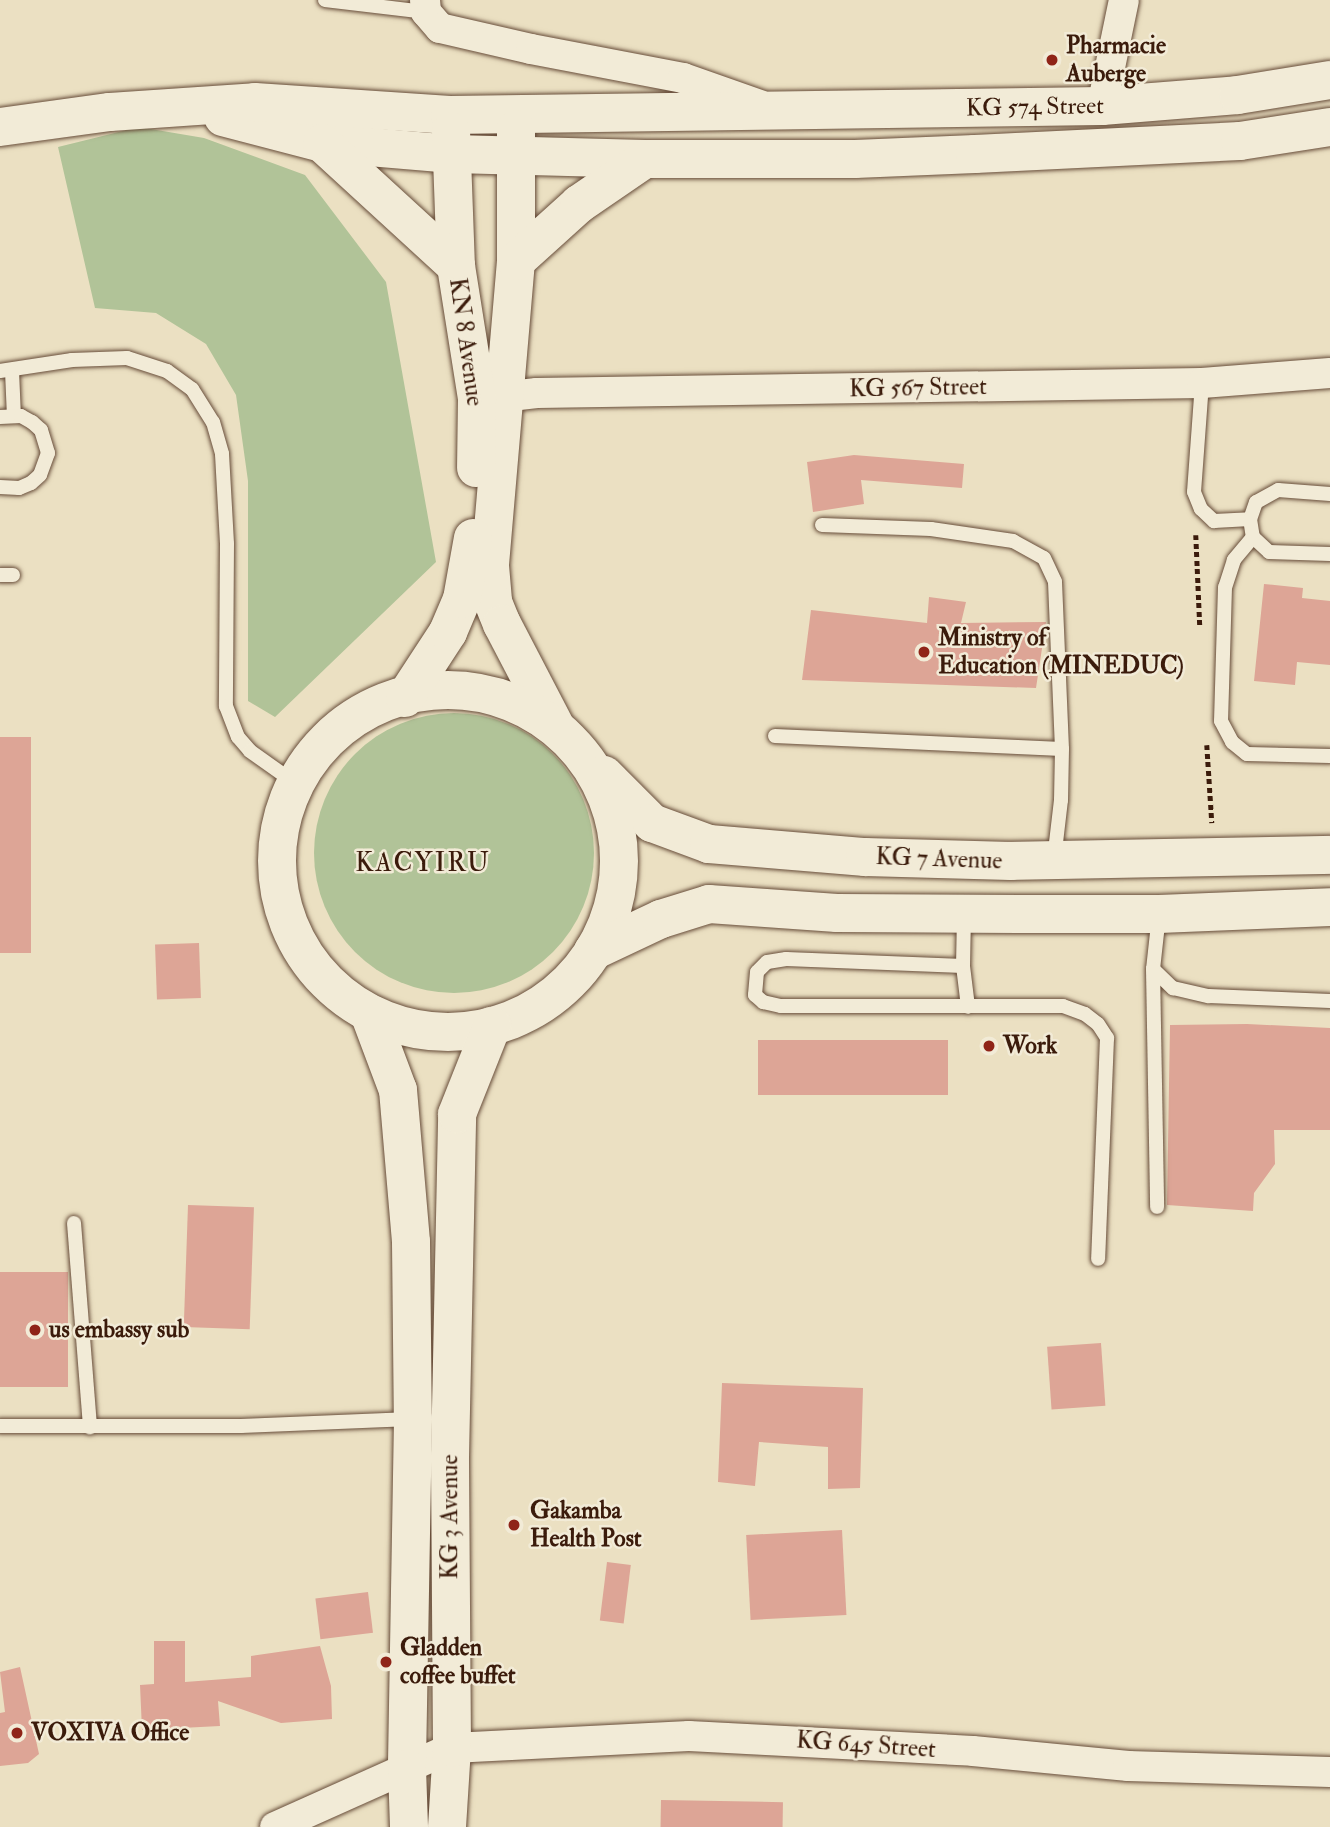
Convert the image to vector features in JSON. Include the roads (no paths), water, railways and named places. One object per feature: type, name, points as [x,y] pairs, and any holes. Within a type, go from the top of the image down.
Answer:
[{"type":"main road","name":"KG 574 Street","points":[[450,115],[1102,106],[1238,95],[1330,80]]},
{"type":"main road","points":[[1238,95],[1240,141]]},
{"type":"main road","points":[[0,127],[167,106],[255,102],[450,115]]},
{"type":"main road","points":[[167,106],[245,122],[321,144],[453,154],[645,159],[855,159],[1240,141],[1330,127]]},
{"type":"main road","points":[[516,114],[516,261],[491,398],[490,566],[494,602],[554,724]]},
{"type":"main road","name":"KN 8 Avenue","points":[[405,698],[448,632],[462,599],[469,572],[491,398],[456,267],[450,115]]},
{"type":"main road","points":[[321,144],[456,267]]},
{"type":"main road","points":[[516,261],[579,204],[645,159]]},
{"type":"main road","points":[[554,724],[500,697],[439,689],[380,704],[331,736],[295,783],[280,826],[277,859],[285,914],[311,962],[332,988],[369,1013],[395,1024],[429,1031],[459,1031],[492,1026],[532,1010],[558,991],[593,951],[620,884],[623,854],[614,815],[582,752]]},
{"type":"main road","name":"KG 7 Avenue","points":[[554,724],[652,823],[709,844],[866,857],[1053,861],[1330,855]]},
{"type":"main road","points":[[593,951],[661,919],[709,904],[837,913],[964,914],[1159,914],[1330,908]]},
{"type":"main road","name":"KG 3 Avenue","points":[[369,1013],[398,1090],[411,1242],[413,1419],[407,1769],[409,1827]]},
{"type":"main road","name":"KG 3 Avenue","points":[[447,1827],[452,1748],[450,1457],[457,1114],[492,1026]]},
{"type":"street","points":[[1102,106],[1124,0]]},
{"type":"street","name":"KG 574 Street","points":[[426,6],[440,27],[458,33],[683,78],[780,112]]},
{"type":"street","name":"KG 567 Street","points":[[491,398],[537,393],[1202,383],[1330,373]]},
{"type":"street","name":"KG 645 Street","points":[[275,1827],[452,1748],[689,1736],[973,1751],[1128,1766],[1330,1772]]},
{"type":"lane","points":[[325,0],[426,6]]},
{"type":"lane","points":[[0,487],[19,488],[31,484],[46,465],[48,453],[41,430],[32,422],[7,417],[6,371],[72,360],[127,358],[167,371],[191,389],[213,422],[222,454],[227,544],[226,706],[238,737],[244,744],[295,783]]},
{"type":"lane","points":[[1202,383],[1194,492],[1201,509],[1214,522],[1250,519]]},
{"type":"lane","points":[[1330,494],[1278,490],[1255,502],[1250,519],[1253,537],[1269,552],[1330,554]]},
{"type":"lane","points":[[822,525],[930,529],[1013,541],[1044,558],[1055,582],[1062,749],[1061,800],[1053,861]]},
{"type":"lane","points":[[1253,537],[1234,560],[1225,587],[1221,721],[1232,742],[1247,754],[1330,756]]},
{"type":"lane","points":[[775,736],[1062,749]]},
{"type":"lane","points":[[964,914],[963,966],[968,1007]]},
{"type":"lane","points":[[1157,1207],[1153,969],[1159,914]]},
{"type":"lane","points":[[963,966],[786,959],[767,962],[757,972],[755,995],[763,1002],[781,1006],[1063,1006],[1085,1014],[1098,1024],[1107,1038],[1098,1259]]},
{"type":"lane","points":[[1153,969],[1173,988],[1209,996],[1330,1001]]},
{"type":"lane","points":[[74,1223],[90,1427]]},
{"type":"lane","points":[[0,1426],[90,1427],[413,1419]]},
{"type":"place","name":"Pharmacie Auberge","points":[[1052,60]]},
{"type":"place","name":"Ministry of Education (MINEDUC)","points":[[924,652]]},
{"type":"place","name":"Work","points":[[989,1046]]},
{"type":"place","name":"us embassy sub","points":[[35,1330]]},
{"type":"place","name":"Gakamba Health Post","points":[[514,1525]]},
{"type":"place","name":"Gladden coffee buffet","points":[[386,1662]]},
{"type":"place","name":"VOXIVA Office","points":[[17,1733]]},
{"type":"district","name":"KACYIRU","points":[[423,864]]}]
